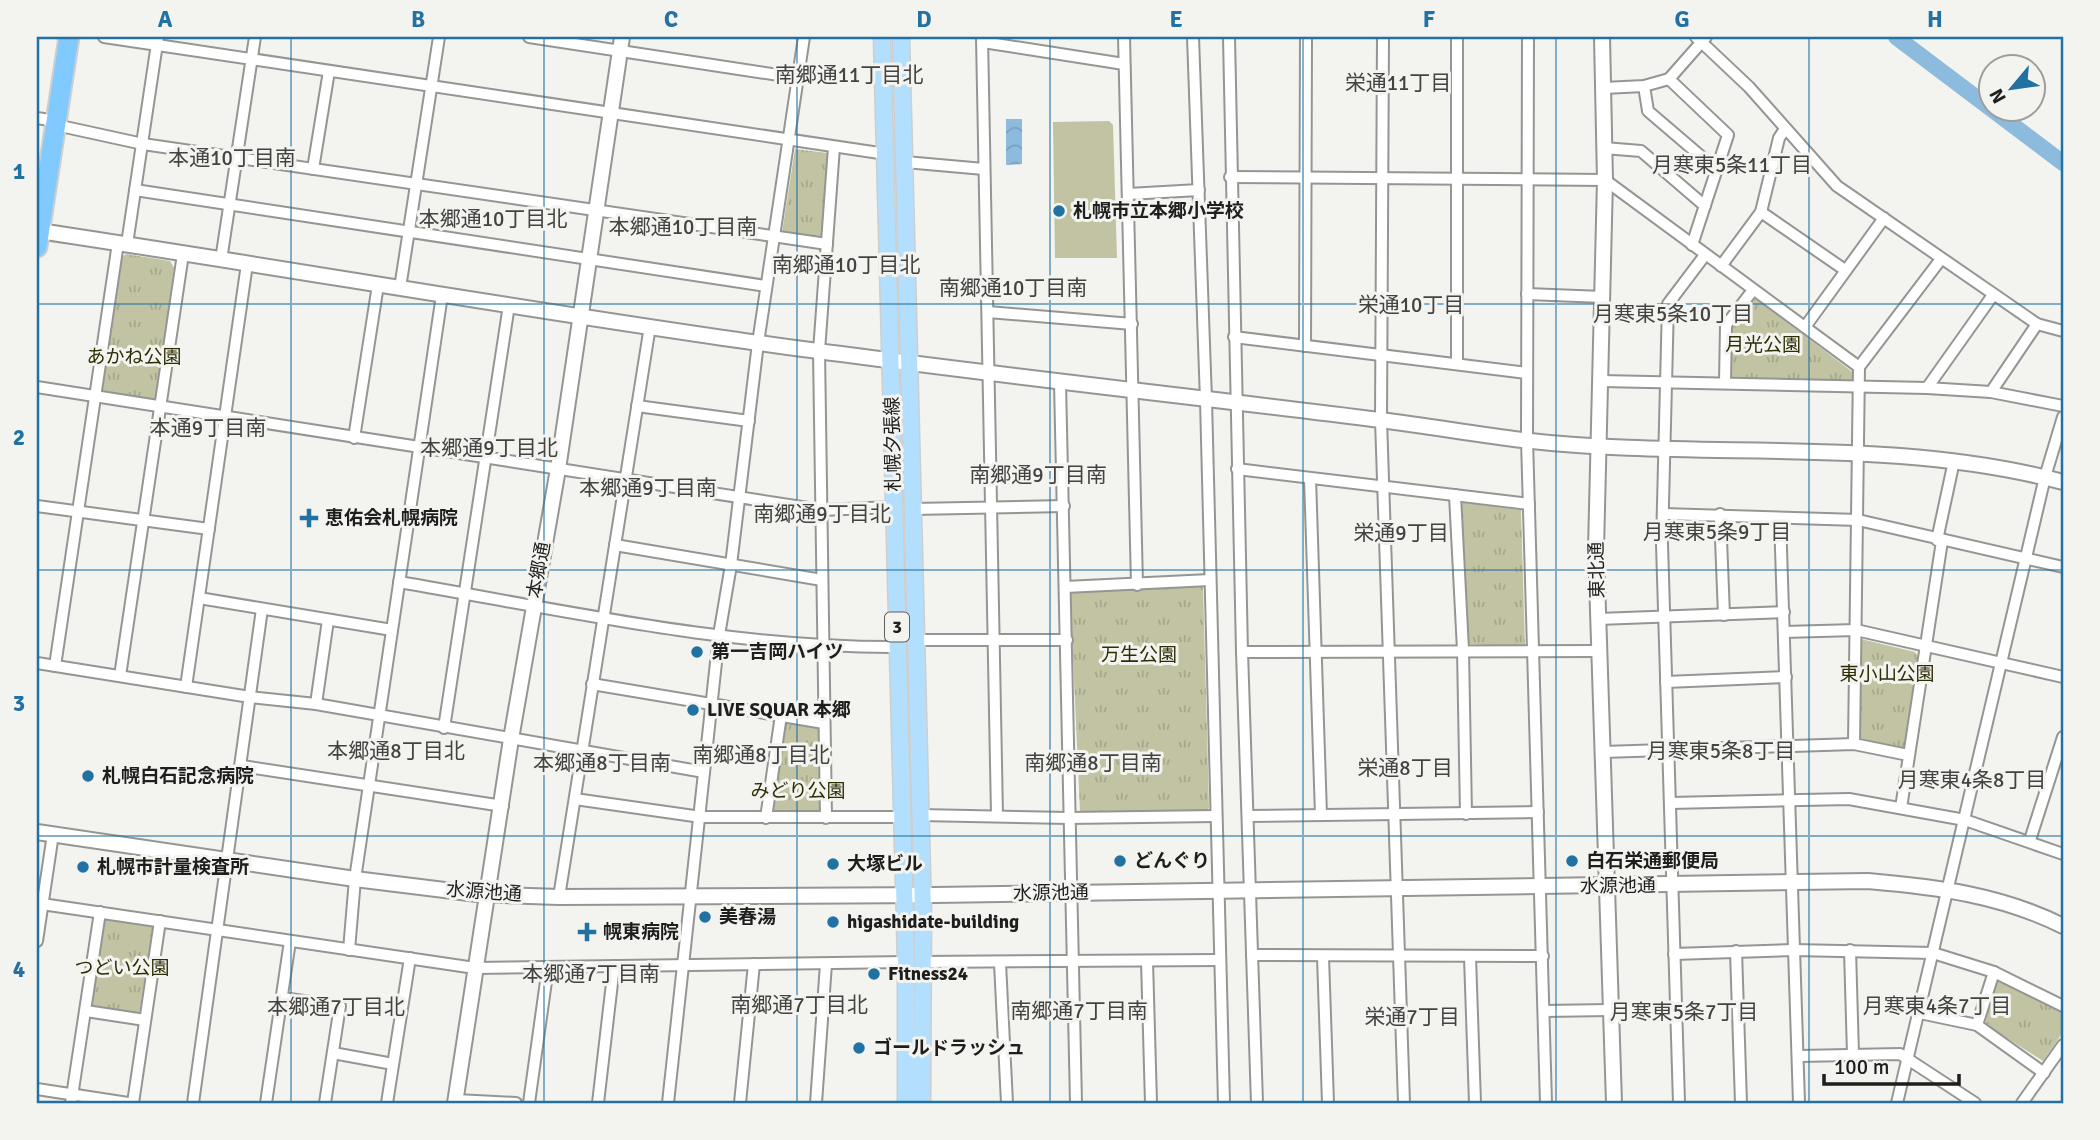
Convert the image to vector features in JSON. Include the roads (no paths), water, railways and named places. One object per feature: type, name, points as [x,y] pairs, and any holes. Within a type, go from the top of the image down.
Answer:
[{"type":"highway","points":[[37,241],[50,121],[69,37]]},
{"type":"main road","name":"札幌夕張線","points":[[882,37],[902,894],[906,962],[906,1103]]},
{"type":"main road","name":"札幌夕張線","points":[[901,37],[923,962],[922,1103]]},
{"type":"street","points":[[104,37],[158,41],[431,87],[886,154]]},
{"type":"street","points":[[221,260],[255,37]]},
{"type":"street","points":[[400,288],[439,37]]},
{"type":"street","points":[[529,37],[621,43],[798,78]]},
{"type":"street","points":[[668,1103],[719,635],[731,565],[766,286],[804,37]]},
{"type":"street","points":[[1124,37],[1137,584]]},
{"type":"street","points":[[1194,37],[1199,190],[1211,401],[1210,580],[1216,816],[1224,890],[1219,960],[1224,1103]]},
{"type":"street","points":[[1229,37],[1234,404],[1257,1103]]},
{"type":"street","points":[[1305,346],[1306,37]]},
{"type":"street","points":[[1383,37],[1381,420],[1404,1103]]},
{"type":"street","points":[[1457,37],[1457,363]]},
{"type":"street","points":[[1528,37],[1527,440],[1546,1103]]},
{"type":"street","name":"東北通","points":[[1602,37],[1605,180],[1598,619],[1614,1103]]},
{"type":"street","points":[[1604,88],[1644,86],[1669,79],[1701,38],[1749,87],[1837,186],[2037,324],[2063,331]]},
{"type":"street","points":[[997,816],[982,39],[1124,64]]},
{"type":"street","points":[[55,666],[95,397],[122,244],[135,190],[158,41]]},
{"type":"street","name":"本郷通","points":[[456,1102],[475,968],[503,806],[511,739],[558,469],[621,43]]},
{"type":"street","points":[[313,169],[329,71]]},
{"type":"street","points":[[1669,79],[1728,135],[1692,246]]},
{"type":"street","points":[[1644,86],[1648,111],[1717,170]]},
{"type":"street","points":[[50,121],[143,144],[827,244]]},
{"type":"street","points":[[1721,266],[1761,212],[1779,138],[1785,129]]},
{"type":"street","points":[[826,818],[819,351],[834,147]]},
{"type":"street","points":[[1605,148],[1641,150],[1705,206]]},
{"type":"street","points":[[905,162],[984,169]]},
{"type":"street","points":[[1230,177],[1605,180],[1859,367]]},
{"type":"street","points":[[135,190],[766,286]]},
{"type":"street","points":[[1128,194],[1199,190]]},
{"type":"street","points":[[1761,212],[1845,270]]},
{"type":"street","points":[[1805,327],[1884,218]]},
{"type":"street","points":[[37,241],[122,244],[758,343],[1527,440],[1665,448],[1860,453],[1954,461],[2063,482]]},
{"type":"street","points":[[120,677],[183,254]]},
{"type":"street","points":[[1679,1103],[1663,617],[1668,304],[1705,255]]},
{"type":"street","points":[[1854,744],[1861,387],[1859,367],[1941,259]]},
{"type":"street","points":[[187,687],[247,264]]},
{"type":"street","points":[[354,438],[378,285]]},
{"type":"street","points":[[1725,382],[1726,325],[1753,290]]},
{"type":"street","points":[[1527,294],[1603,298]]},
{"type":"street","points":[[349,950],[355,879],[442,295]]},
{"type":"street","points":[[1927,388],[1993,295]]},
{"type":"street","points":[[444,728],[509,305]]},
{"type":"street","points":[[988,312],[1132,324]]},
{"type":"street","points":[[1991,392],[2037,324]]},
{"type":"street","points":[[559,897],[650,327]]},
{"type":"street","points":[[1234,337],[1527,373]]},
{"type":"street","points":[[1601,381],[1927,388],[1991,392],[2063,406]]},
{"type":"street","points":[[1060,383],[1076,1103]]},
{"type":"street","points":[[37,387],[225,419],[821,510],[893,507]]},
{"type":"street","points":[[637,406],[749,421]]},
{"type":"street","points":[[1897,1103],[1950,889],[2045,477],[2063,417]]},
{"type":"street","points":[[1901,808],[1954,461]]},
{"type":"street","points":[[1237,469],[1529,504]]},
{"type":"street","points":[[1310,478],[1321,815]]},
{"type":"street","points":[[1455,495],[1463,650],[1466,814]]},
{"type":"street","points":[[37,506],[209,529]]},
{"type":"street","points":[[913,509],[1064,506]]},
{"type":"street","points":[[1663,514],[1858,520],[2063,567]]},
{"type":"street","points":[[1720,514],[1724,615]]},
{"type":"street","points":[[1780,518],[1794,883],[1799,1103]]},
{"type":"street","points":[[615,545],[822,580]]},
{"type":"street","points":[[1065,587],[1210,580]]},
{"type":"street","points":[[399,582],[719,635],[823,647],[897,647]]},
{"type":"street","points":[[199,598],[392,630]]},
{"type":"street","points":[[193,1103],[220,929],[262,609]]},
{"type":"street","points":[[1598,619],[1784,612]]},
{"type":"street","points":[[316,704],[328,620]]},
{"type":"street","points":[[1784,632],[1856,630],[2063,677]]},
{"type":"street","points":[[916,640],[1067,640]]},
{"type":"street","points":[[1242,652],[1599,651]]},
{"type":"street","points":[[37,663],[250,697],[316,704],[704,772]]},
{"type":"street","points":[[1666,682],[1786,677]]},
{"type":"street","points":[[592,684],[824,723]]},
{"type":"street","points":[[766,818],[780,715]]},
{"type":"street","points":[[2030,840],[2063,737]]},
{"type":"street","points":[[1604,752],[1854,744],[1908,755]]},
{"type":"street","points":[[242,766],[503,806]]},
{"type":"street","points":[[575,799],[701,817],[901,817]]},
{"type":"street","points":[[1670,803],[1849,799],[1965,820],[2030,840],[2063,854]]},
{"type":"street","points":[[1248,816],[1538,812]]},
{"type":"street","points":[[920,815],[1069,818],[1216,816]]},
{"type":"street","name":"水源池通","points":[[37,832],[229,858],[355,879],[488,895],[921,895],[1396,887],[1608,887],[1868,881],[1950,889],[2029,911],[2063,926]]},
{"type":"street","points":[[37,941],[53,834]]},
{"type":"street","points":[[42,904],[475,968],[906,962]]},
{"type":"street","points":[[71,1099],[100,912]]},
{"type":"street","points":[[37,1089],[71,1099],[131,1103],[160,921]]},
{"type":"street","points":[[265,1103],[290,941]]},
{"type":"street","points":[[1674,954],[1794,950],[1933,953],[1994,972],[2063,1006]]},
{"type":"street","points":[[1850,950],[1853,1054]]},
{"type":"street","points":[[1736,951],[1741,1103]]},
{"type":"street","points":[[1252,955],[1543,956]]},
{"type":"street","points":[[1323,957],[1328,1103]]},
{"type":"street","points":[[1470,957],[1475,1103]]},
{"type":"street","points":[[387,1103],[410,958]]},
{"type":"street","points":[[923,962],[1219,960]]},
{"type":"street","points":[[1147,961],[1151,1103]]},
{"type":"street","points":[[1000,963],[1007,1103]]},
{"type":"street","points":[[740,1103],[754,964]]},
{"type":"street","points":[[816,1103],[826,964]]},
{"type":"street","points":[[598,1103],[614,966]]},
{"type":"street","points":[[530,1103],[548,967]]},
{"type":"street","points":[[1977,1025],[1994,972]]},
{"type":"street","points":[[282,998],[340,1006],[325,1103]]},
{"type":"street","points":[[1544,1011],[1675,1009]]},
{"type":"street","points":[[86,1011],[145,1020]]},
{"type":"street","points":[[1920,1013],[1977,1025],[2044,1073]]},
{"type":"street","points":[[2022,1103],[2063,1045]]},
{"type":"street","points":[[333,1054],[393,1064]]},
{"type":"street","points":[[1799,1056],[1900,1054],[1975,1103]]},
{"type":"street","points":[[456,1102],[516,1103]]},
{"type":"water","points":[[1006,119],[1022,119],[1022,164],[1006,165]]},
{"type":"waterway","points":[[1896,37],[2063,163]]},
{"type":"place","name":"札幌市立本郷小学校","points":[[1059,211]]},
{"type":"place","name":"恵佑会札幌病院","points":[[309,518]]},
{"type":"place","name":"第一吉岡ハイツ","points":[[697,652]]},
{"type":"place","name":"LIVE SQUAR 本郷","points":[[693,710]]},
{"type":"place","name":"札幌白石記念病院","points":[[88,776]]},
{"type":"place","name":"どんぐり","points":[[1120,861]]},
{"type":"place","name":"白石栄通郵便局","points":[[1572,861]]},
{"type":"place","name":"大塚ビル","points":[[833,864]]},
{"type":"place","name":"札幌市計量検査所","points":[[83,867]]},
{"type":"place","name":"美春湯","points":[[705,917]]},
{"type":"place","name":"higashidate-building","points":[[833,922]]},
{"type":"place","name":"幌東病院","points":[[587,932]]},
{"type":"place","name":"Fitness24","points":[[874,974]]},
{"type":"place","name":"ゴールドラッシュ","points":[[859,1048]]},
{"type":"district","name":"南郷通11丁目北","points":[[849,75]]},
{"type":"district","name":"栄通11丁目","points":[[1398,83]]},
{"type":"district","name":"本通10丁目南","points":[[232,158]]},
{"type":"district","name":"月寒東5条11丁目","points":[[1732,165]]},
{"type":"district","name":"本郷通10丁目北","points":[[493,219]]},
{"type":"district","name":"本郷通10丁目南","points":[[683,227]]},
{"type":"district","name":"南郷通10丁目北","points":[[846,265]]},
{"type":"district","name":"南郷通10丁目南","points":[[1013,288]]},
{"type":"district","name":"栄通10丁目","points":[[1411,305]]},
{"type":"district","name":"月寒東5条10丁目","points":[[1673,314]]},
{"type":"district","name":"本通9丁目南","points":[[208,428]]},
{"type":"district","name":"本郷通9丁目北","points":[[489,448]]},
{"type":"district","name":"南郷通9丁目南","points":[[1038,475]]},
{"type":"district","name":"本郷通9丁目南","points":[[648,488]]},
{"type":"district","name":"南郷通9丁目北","points":[[822,514]]},
{"type":"district","name":"月寒東5条9丁目","points":[[1717,532]]},
{"type":"district","name":"栄通9丁目","points":[[1401,533]]},
{"type":"district","name":"本郷通8丁目北","points":[[396,751]]},
{"type":"district","name":"月寒東5条8丁目","points":[[1721,751]]},
{"type":"district","name":"南郷通8丁目北","points":[[761,755]]},
{"type":"district","name":"本郷通8丁目南","points":[[602,763]]},
{"type":"district","name":"南郷通8丁目南","points":[[1093,763]]},
{"type":"district","name":"栄通8丁目","points":[[1405,768]]},
{"type":"district","name":"月寒東4条8丁目","points":[[1972,780]]},
{"type":"district","name":"本郷通7丁目南","points":[[591,974]]},
{"type":"district","name":"南郷通7丁目北","points":[[799,1005]]},
{"type":"district","name":"月寒東4条7丁目","points":[[1937,1006]]},
{"type":"district","name":"本郷通7丁目北","points":[[336,1007]]},
{"type":"district","name":"南郷通7丁目南","points":[[1079,1011]]},
{"type":"district","name":"月寒東5条7丁目","points":[[1684,1012]]},
{"type":"district","name":"栄通7丁目","points":[[1412,1017]]},
{"type":"park label","name":"月光公園","points":[[1763,345]]},
{"type":"park label","name":"あかね公園","points":[[134,357]]},
{"type":"park label","name":"万生公園","points":[[1139,655]]},
{"type":"park label","name":"東小山公園","points":[[1887,674]]},
{"type":"park label","name":"みどり公園","points":[[798,791]]},
{"type":"park label","name":"つどい公園","points":[[122,968]]}]
